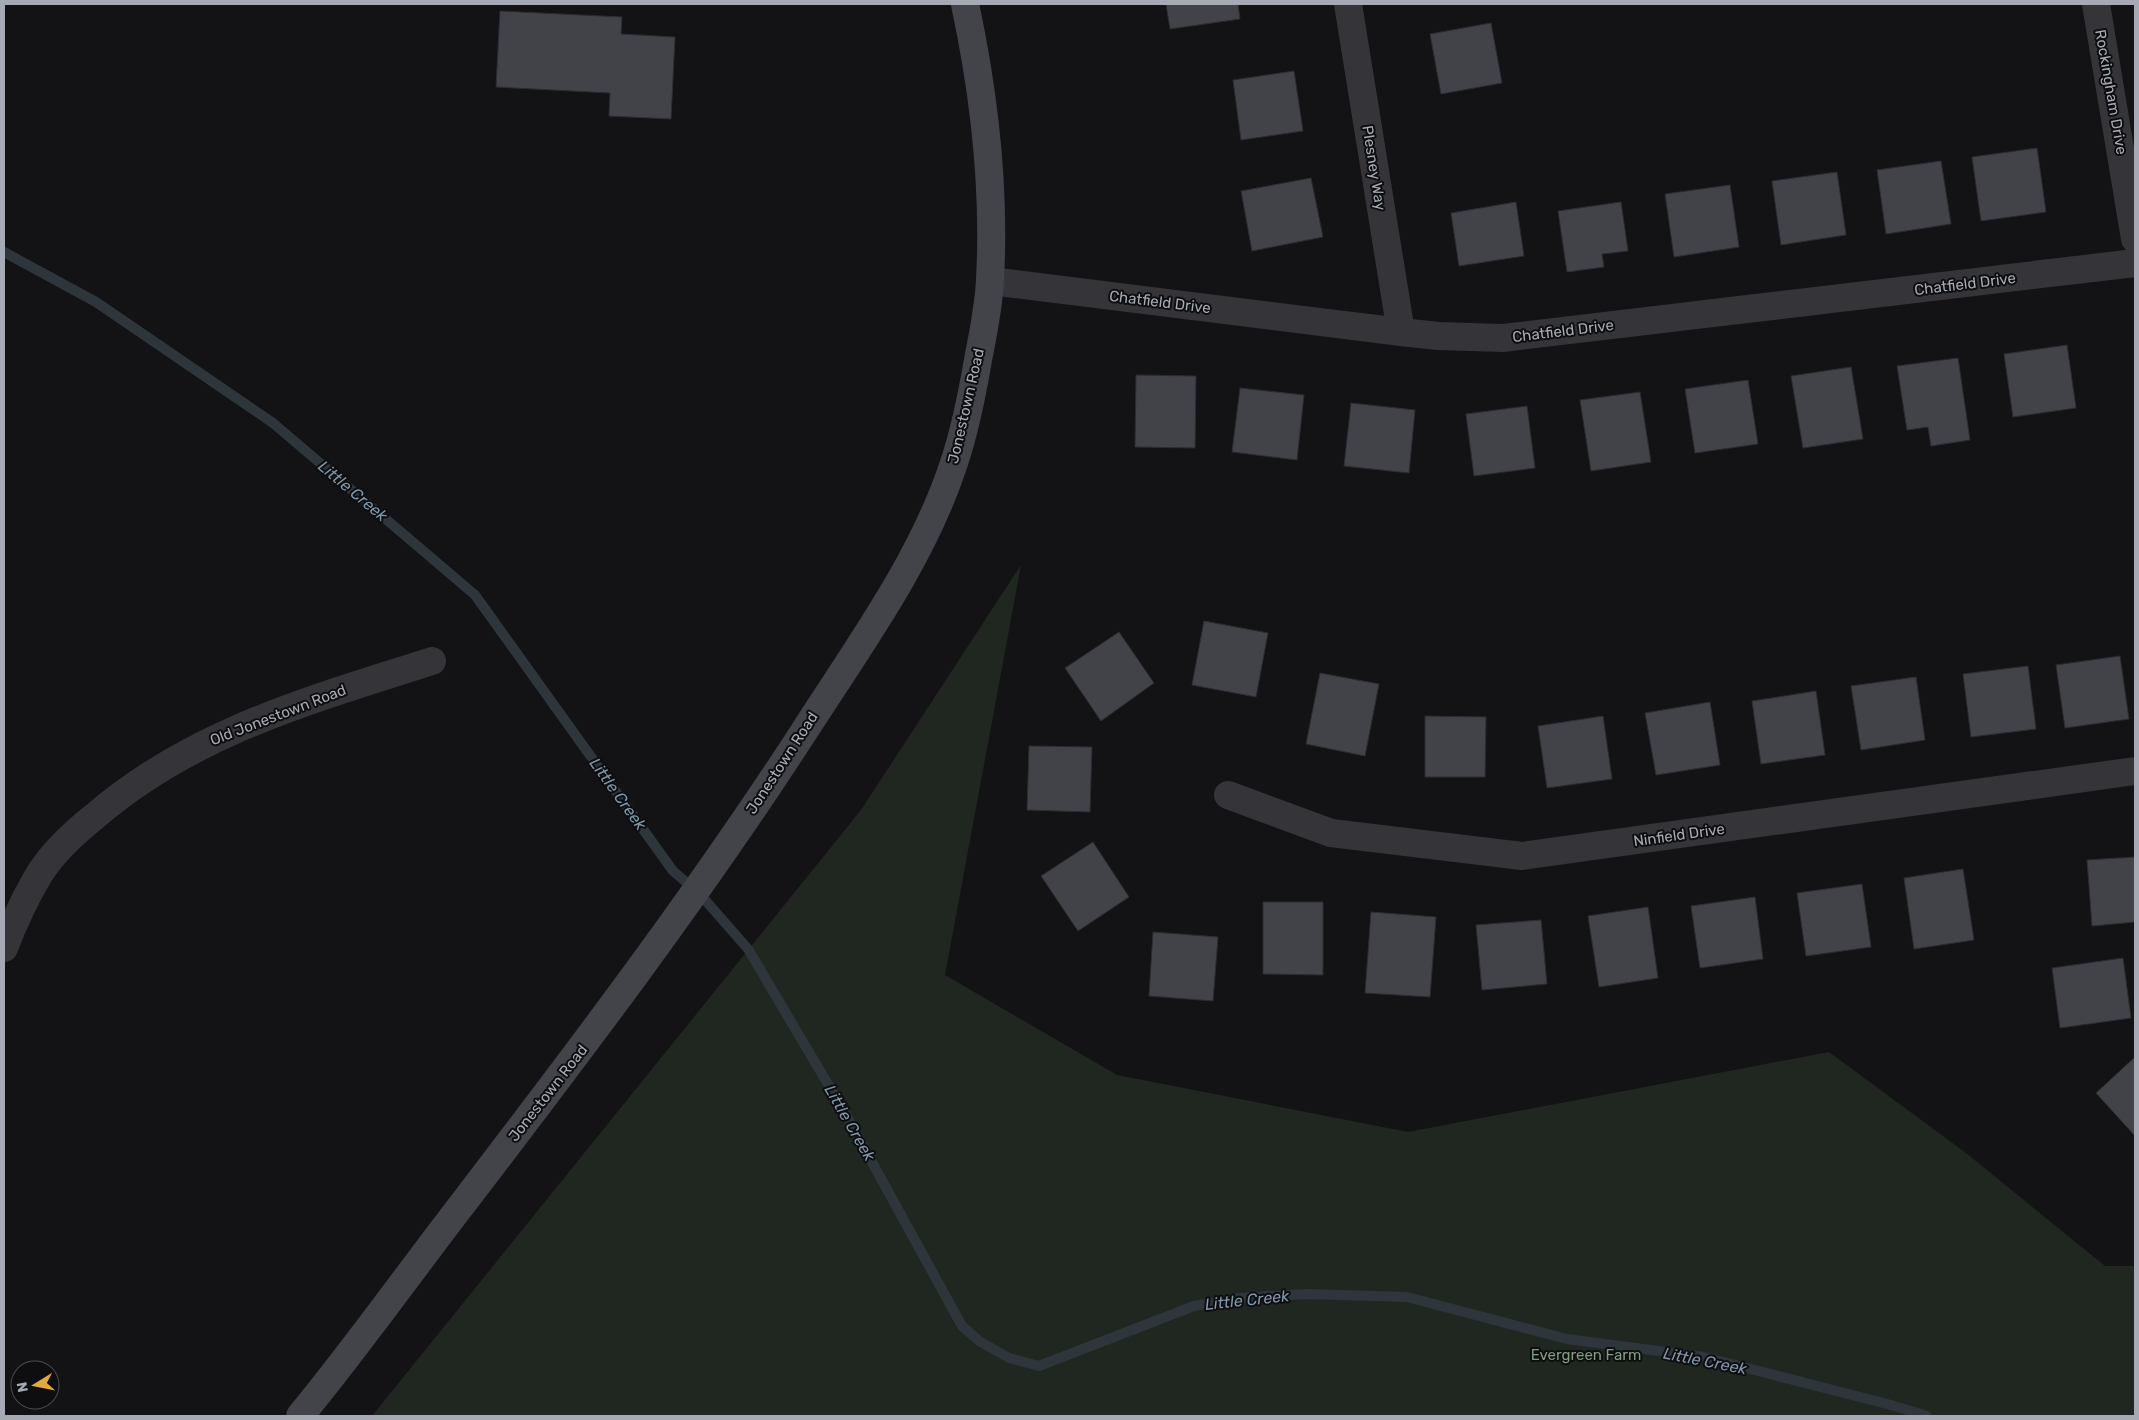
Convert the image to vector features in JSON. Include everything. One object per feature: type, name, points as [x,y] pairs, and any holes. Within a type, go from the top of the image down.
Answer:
[{"type":"main road","name":"Jonestown Road","points":[[300,1416],[588,1040],[723,854],[885,605],[931,522],[954,463],[971,400],[983,335],[990,281],[990,209],[985,129],[965,4]]},
{"type":"street","name":"Plesney Way","points":[[1348,4],[1400,332]]},
{"type":"street","name":"Rockingham Drive","points":[[2096,4],[2135,239]]},
{"type":"street","name":"Chatfield Drive","points":[[990,281],[1400,332],[1438,336],[1503,338],[2135,263]]},
{"type":"street","name":"Old Jonestown Road","points":[[4,948],[11,928],[41,872],[71,836],[120,794],[174,759],[232,730],[321,697],[432,661]]},
{"type":"street","name":"Ninfield Drive","points":[[1228,795],[1331,833],[1522,856],[2135,771]]},
{"type":"green space","name":"Evergreen Farm","points":[[1021,565],[945,975],[1117,1075],[1408,1132],[1829,1052],[1966,1153],[2105,1266],[2135,1266],[2135,1416],[372,1416],[861,810]]},
{"type":"building","points":[[1166,4],[1238,4],[1240,19],[1170,29]]},
{"type":"building","points":[[500,11],[622,17],[621,34],[675,37],[671,119],[609,116],[610,93],[496,87]]},
{"type":"building","points":[[1491,23],[1502,83],[1441,94],[1430,34]]},
{"type":"building","points":[[1294,71],[1303,131],[1241,140],[1233,80]]},
{"type":"building","points":[[2037,148],[2046,212],[1981,221],[1972,157]]},
{"type":"building","points":[[1941,161],[1951,224],[1886,234],[1877,170]]},
{"type":"building","points":[[1837,172],[1846,235],[1781,245],[1772,181]]},
{"type":"building","points":[[1311,178],[1323,237],[1252,251],[1241,191]]},
{"type":"building","points":[[1730,185],[1739,247],[1674,257],[1665,194]]},
{"type":"building","points":[[1516,202],[1524,256],[1459,266],[1451,213]]},
{"type":"building","points":[[1621,202],[1628,251],[1602,254],[1604,267],[1567,272],[1558,211]]},
{"type":"building","points":[[2067,345],[2076,408],[2013,417],[2004,354]]},
{"type":"building","points":[[1958,358],[1970,440],[1931,446],[1928,427],[1907,430],[1897,366]]},
{"type":"building","points":[[1851,367],[1863,439],[1803,448],[1791,376]]},
{"type":"building","points":[[1136,375],[1196,376],[1195,448],[1135,447]]},
{"type":"building","points":[[1748,380],[1758,444],[1695,453],[1685,389]]},
{"type":"building","points":[[1240,388],[1304,395],[1297,460],[1232,452]]},
{"type":"building","points":[[1640,392],[1651,462],[1591,471],[1580,400]]},
{"type":"building","points":[[1351,403],[1415,410],[1409,473],[1344,466]]},
{"type":"building","points":[[1527,406],[1535,468],[1474,476],[1466,414]]},
{"type":"building","points":[[1204,621],[1268,633],[1256,697],[1192,685]]},
{"type":"building","points":[[1119,632],[1154,683],[1101,721],[1065,668]]},
{"type":"building","points":[[2120,656],[2129,719],[2065,728],[2056,665]]},
{"type":"building","points":[[2028,666],[2036,729],[1971,737],[1963,674]]},
{"type":"building","points":[[1320,673],[1379,684],[1365,756],[1306,744]]},
{"type":"building","points":[[1916,677],[1925,740],[1861,750],[1851,686]]},
{"type":"building","points":[[1816,691],[1825,755],[1761,764],[1752,701]]},
{"type":"building","points":[[1710,702],[1720,765],[1656,775],[1645,713]]},
{"type":"building","points":[[1425,716],[1486,717],[1485,777],[1425,777]]},
{"type":"building","points":[[1603,716],[1612,779],[1547,788],[1538,726]]},
{"type":"building","points":[[1029,746],[1092,747],[1090,812],[1027,810]]},
{"type":"building","points":[[1093,842],[1129,897],[1078,931],[1041,876]]},
{"type":"building","points":[[2135,857],[2135,922],[2092,926],[2087,860]]},
{"type":"building","points":[[1963,869],[1974,940],[1914,949],[1904,878]]},
{"type":"building","points":[[1862,884],[1871,947],[1806,956],[1797,893]]},
{"type":"building","points":[[1755,897],[1763,959],[1700,968],[1691,906]]},
{"type":"building","points":[[1263,902],[1323,902],[1323,975],[1263,974]]},
{"type":"building","points":[[1648,907],[1658,978],[1599,987],[1588,916]]},
{"type":"building","points":[[1371,912],[1436,917],[1430,997],[1365,993]]},
{"type":"building","points":[[1541,920],[1547,984],[1482,990],[1476,925]]},
{"type":"building","points":[[1153,932],[1218,937],[1213,1001],[1149,996]]},
{"type":"building","points":[[2123,958],[2131,1018],[2060,1028],[2052,968]]},
{"type":"building","points":[[2135,1057],[2135,1136],[2096,1093]]},
{"type":"waterway","name":"Little Creek","points":[[4,252],[96,302],[273,423],[475,595],[673,871],[699,893],[748,949],[845,1113],[962,1326],[979,1341],[1009,1358],[1039,1366],[1194,1306],[1241,1298],[1307,1294],[1407,1297],[1567,1339],[1704,1357],[1927,1416]]}]
